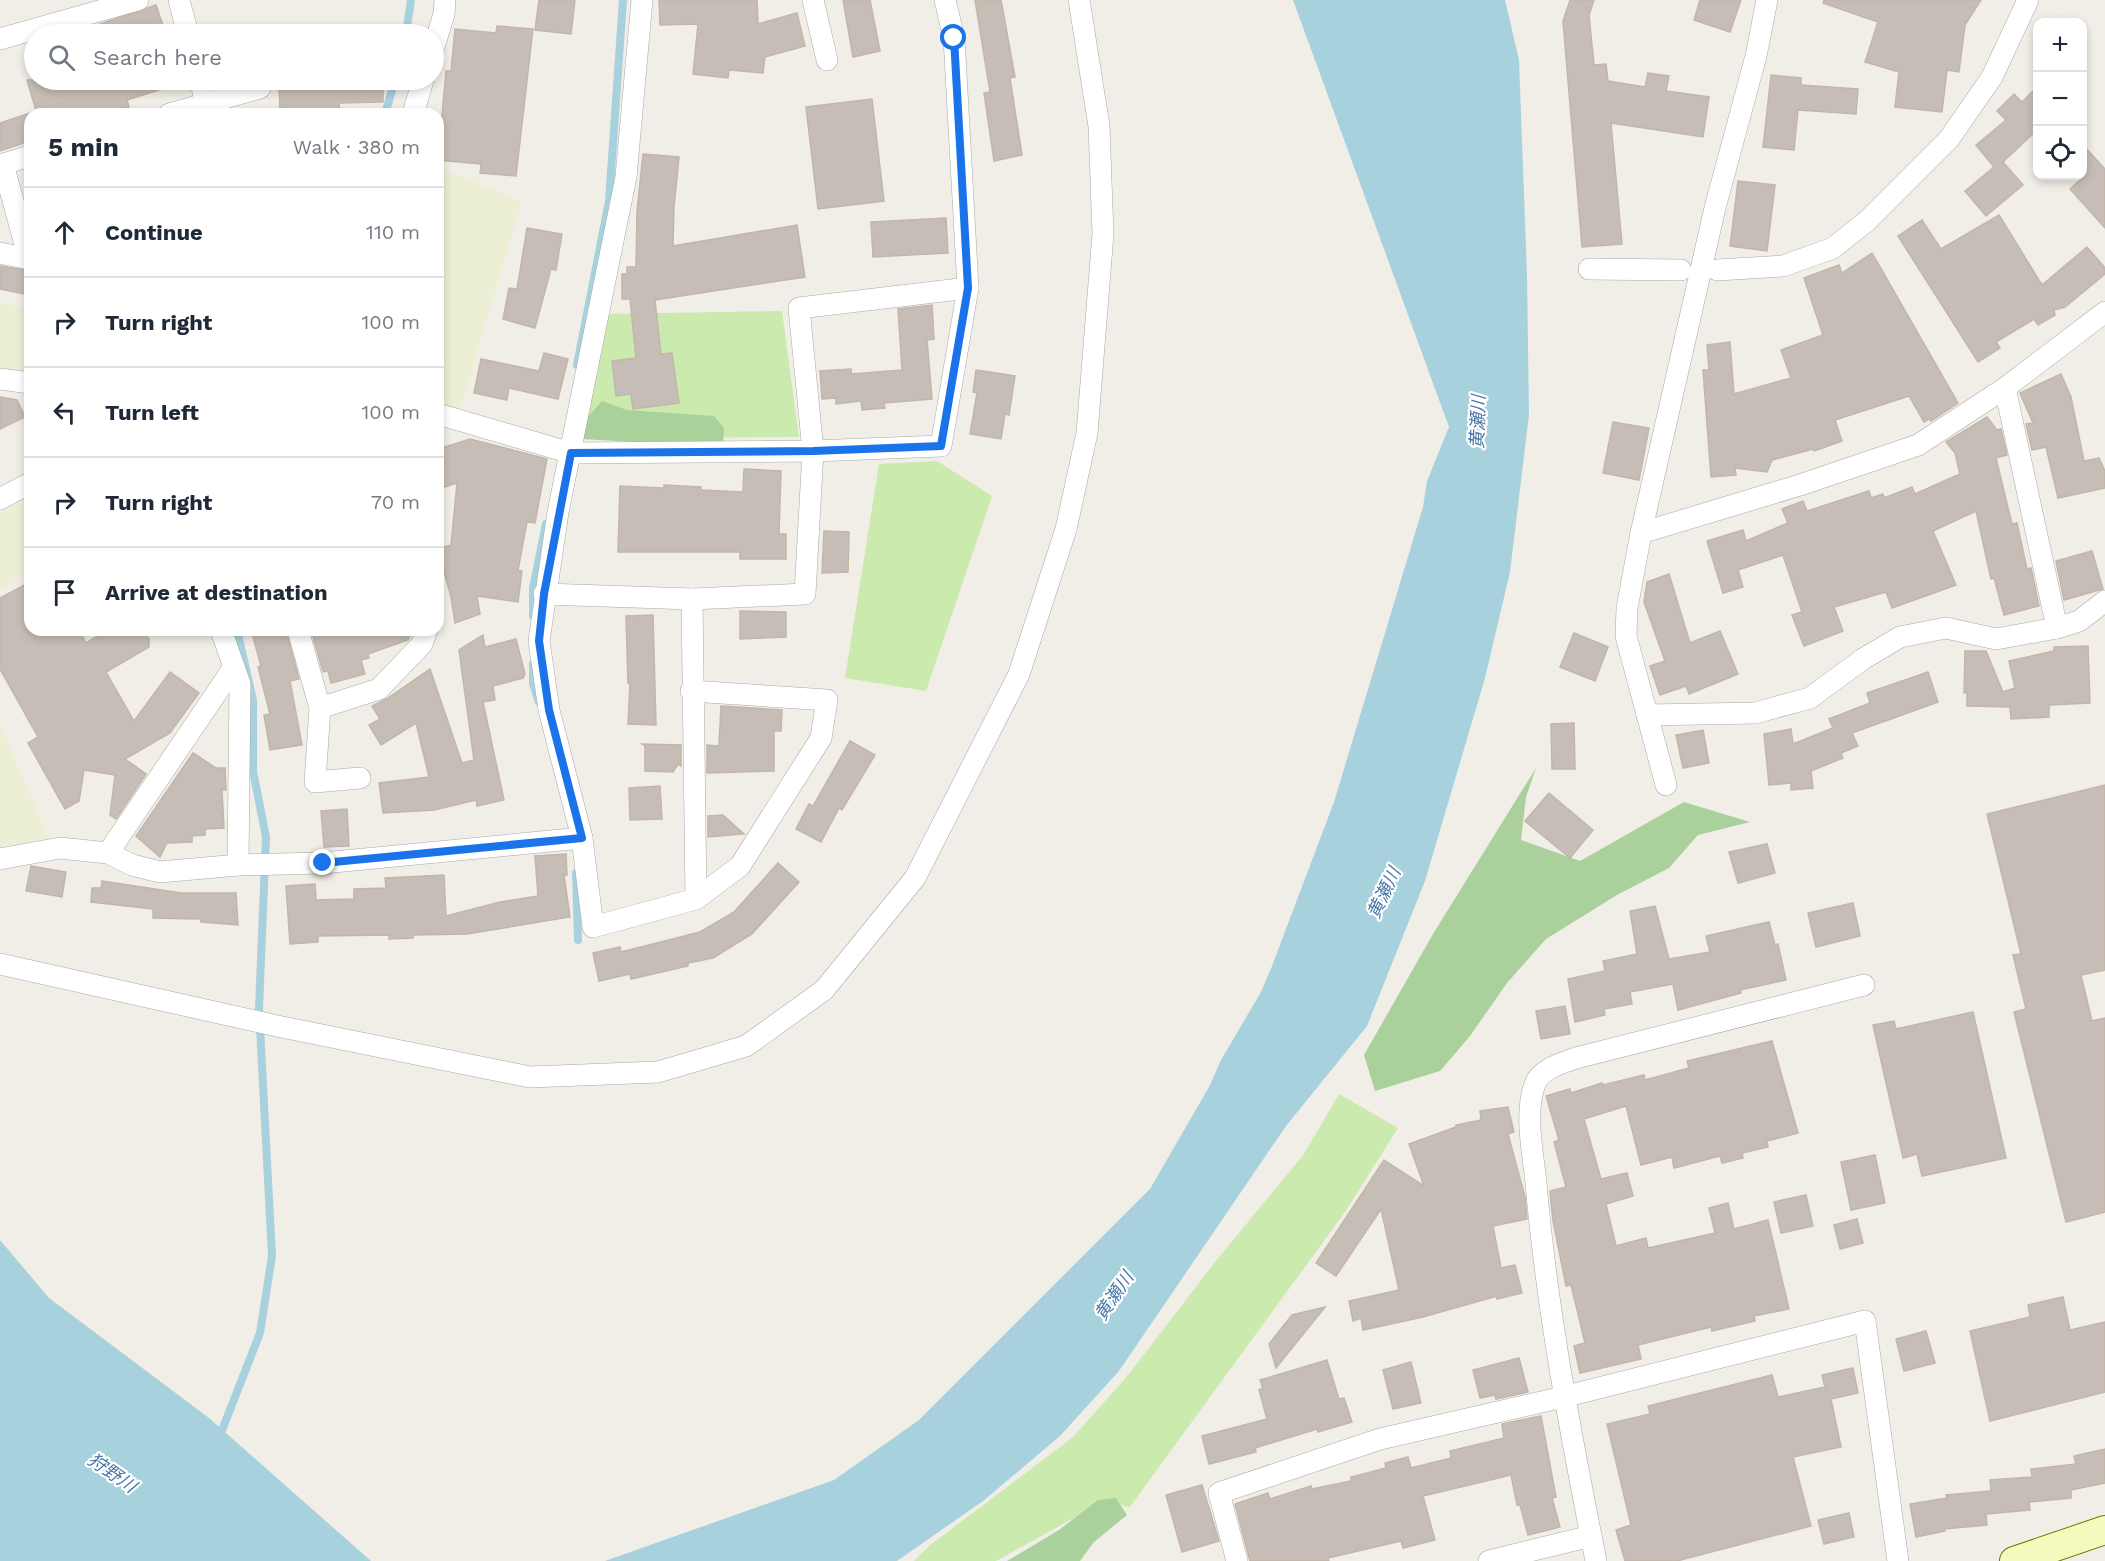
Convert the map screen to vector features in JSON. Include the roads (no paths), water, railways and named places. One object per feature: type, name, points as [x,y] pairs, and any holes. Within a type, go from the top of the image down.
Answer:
[{"type":"street","points":[[53,24],[138,0]]},
{"type":"street","points":[[179,0],[185,24]]},
{"type":"street","points":[[441,24],[445,0]]},
{"type":"street","points":[[642,0],[626,177],[544,594],[539,641],[549,710],[582,838],[593,927],[696,899],[740,866],[821,738],[827,700],[691,691]]},
{"type":"street","points":[[813,0],[827,60]]},
{"type":"street","points":[[444,416],[571,453],[813,451],[941,446],[968,288],[954,38],[945,0]]},
{"type":"street","points":[[0,964],[277,1026],[530,1077],[658,1072],[746,1046],[825,990],[915,878],[1019,674],[1066,529],[1087,433],[1103,234],[1099,126],[1078,0]]},
{"type":"street","points":[[1666,785],[1626,636],[1627,608],[1641,533],[1715,208],[1754,67],[1767,0]]},
{"type":"street","points":[[1717,270],[1782,266],[1833,248],[1867,221],[1949,139],[1992,77],[2028,0]]},
{"type":"street","points":[[0,39],[24,32]]},
{"type":"street","points":[[203,90],[208,108],[255,90]]},
{"type":"street","points":[[414,108],[420,90]]},
{"type":"street","points":[[24,158],[3,164],[24,238]]},
{"type":"street","points":[[0,254],[24,258]]},
{"type":"street","points":[[1589,269],[1681,270]]},
{"type":"street","points":[[544,594],[692,599],[805,594],[813,451],[799,308],[968,288]]},
{"type":"street","points":[[1641,533],[1800,485],[1918,445],[2005,388],[2105,312]]},
{"type":"street","points":[[0,379],[24,382]]},
{"type":"street","points":[[2005,388],[2057,628]]},
{"type":"street","points":[[0,499],[24,486]]},
{"type":"street","points":[[692,599],[691,691],[696,899]]},
{"type":"street","points":[[1647,714],[1755,713],[1810,698],[1863,659],[1900,637],[1946,628],[1996,639],[2057,628],[2079,621],[2105,601]]},
{"type":"street","points":[[223,636],[240,684],[238,865]]},
{"type":"street","points":[[300,636],[320,708],[315,782],[360,778]]},
{"type":"street","points":[[320,708],[379,689],[422,644],[425,636]]},
{"type":"street","points":[[108,853],[234,667]]},
{"type":"street","points":[[0,859],[60,848],[108,853],[132,865],[160,872],[238,865],[323,863],[582,838]]},
{"type":"street","points":[[1596,1561],[1563,1397],[1540,1231],[1531,1127],[1531,1104],[1535,1081],[1548,1069],[1576,1058],[1864,986]]},
{"type":"street","points":[[1236,1561],[1219,1493],[1380,1439],[1563,1397],[1865,1322],[1898,1561]]},
{"type":"street","points":[[2014,1561],[2105,1530]]},
{"type":"street","points":[[1489,1561],[1591,1536]]},
{"type":"water","name":"黄瀬川","points":[[1293,0],[1505,0],[1519,60],[1527,276],[1529,415],[1510,572],[1485,678],[1425,881],[1367,1026],[1286,1126],[1119,1371],[1060,1436],[983,1501],[897,1561],[605,1561],[834,1480],[919,1420],[1150,1189],[1261,992],[1334,802],[1423,507],[1427,481],[1449,427]]},
{"type":"water","name":"狩野川","points":[[0,1240],[49,1298],[209,1418],[371,1561],[0,1561]]},
{"type":"waterway","points":[[407,24],[411,0]]},
{"type":"waterway","points":[[577,365],[609,201],[623,0]]},
{"type":"waterway","points":[[387,108],[392,90]]},
{"type":"waterway","points":[[533,616],[533,588],[546,524]]},
{"type":"waterway","points":[[219,1438],[260,1333],[272,1256],[259,1008],[266,837],[253,771],[253,700],[238,636]]},
{"type":"waterway","points":[[533,664],[533,684],[539,702]]},
{"type":"waterway","points":[[576,873],[578,940]]}]
